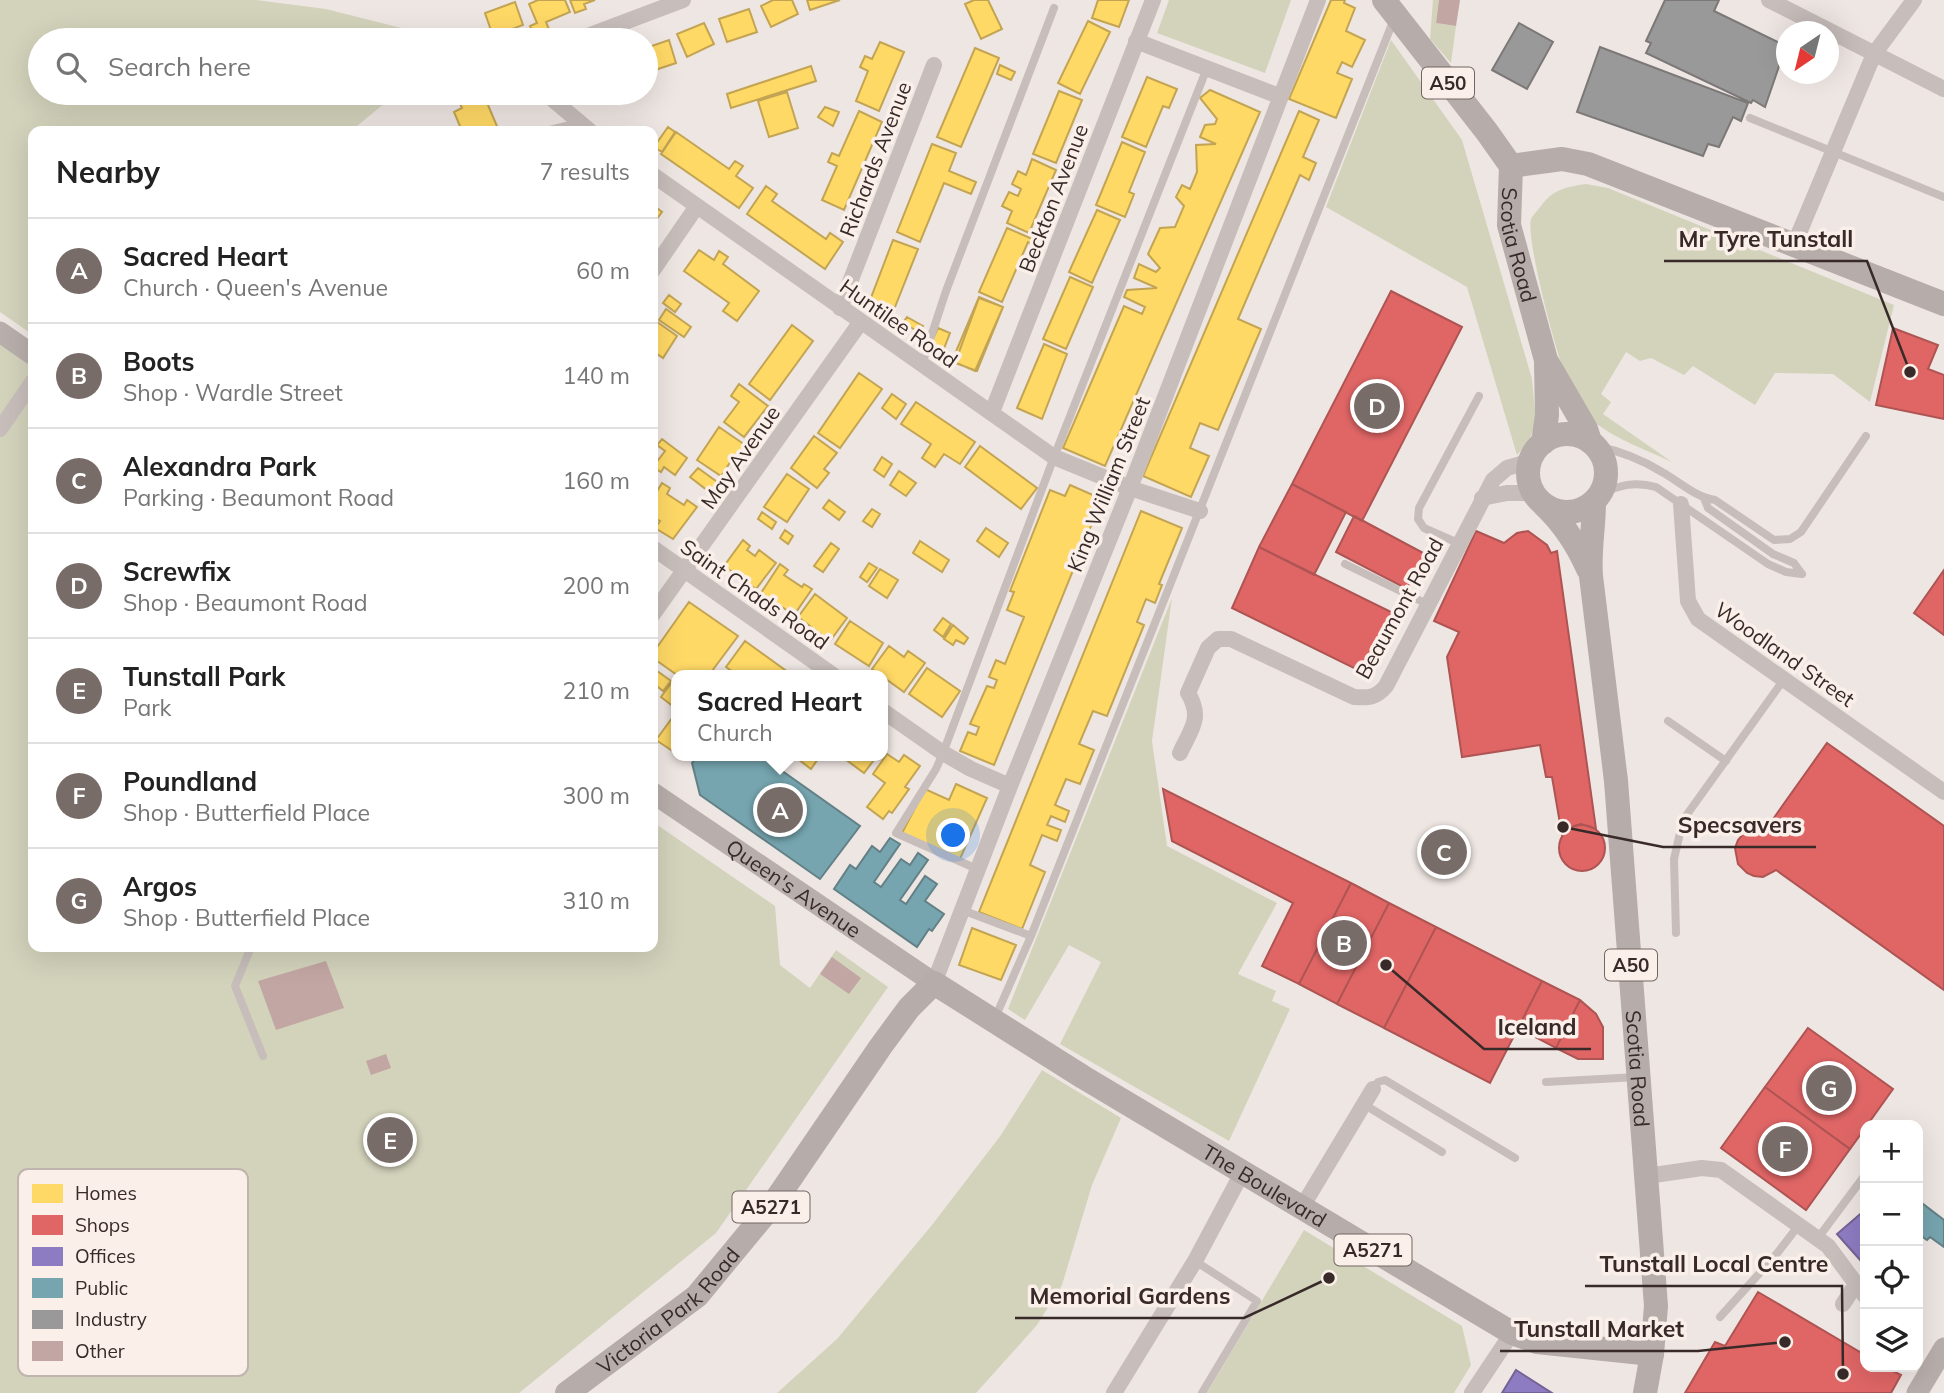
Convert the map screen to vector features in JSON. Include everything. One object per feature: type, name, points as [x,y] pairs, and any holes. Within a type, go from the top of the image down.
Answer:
[{"type":"main road","name":"Scotia Road","points":[[1390,8],[1511,166],[1509,225],[1546,360],[1547,415],[1537,452]]},
{"type":"main road","points":[[1511,166],[1562,159],[1588,164],[1944,304]]},
{"type":"main road","name":"Scotia Road","points":[[1546,360],[1593,444]]},
{"type":"main road","points":[[1568,434],[1581,436],[1593,444],[1603,458],[1607,472],[1597,498],[1581,510],[1571,512],[1557,511],[1539,498],[1529,480],[1537,452],[1556,436],[1568,434]]},
{"type":"main road","name":"Scotia Road","points":[[1539,498],[1577,543],[1591,576]]},
{"type":"main road","name":"Scotia Road","points":[[1597,498],[1590,551],[1591,576],[1616,781],[1656,1306],[1645,1393]]},
{"type":"main road","name":"The Boulevard","points":[[934,983],[1083,1077],[1512,1333],[1537,1342],[1652,1354]]},
{"type":"main road","name":"Victoria Park Road","points":[[567,1393],[697,1296],[773,1204],[881,1046],[909,1009],[934,983]]},
{"type":"street","points":[[609,28],[683,0]]},
{"type":"street","name":"Beckton Avenue","points":[[992,412],[1153,0]]},
{"type":"street","name":"King William Street","points":[[934,983],[1130,488],[1318,0]]},
{"type":"street","points":[[1769,0],[1944,89]]},
{"type":"street","points":[[1794,244],[1874,54],[1914,0]]},
{"type":"street","points":[[1136,41],[1279,96]]},
{"type":"street","name":"Richards Avenue","points":[[841,308],[934,65]]},
{"type":"street","points":[[559,105],[583,126]]},
{"type":"street","name":"Huntilee Road","points":[[658,179],[1054,457],[1130,488],[1200,511]]},
{"type":"street","points":[[658,264],[697,206]]},
{"type":"street","name":"May Avenue","points":[[658,607],[860,323]]},
{"type":"street","points":[[0,332],[28,352]]},
{"type":"street","points":[[0,429],[28,388]]},
{"type":"street","name":"Beaumont Road","points":[[1180,753],[1197,717],[1196,705],[1188,693],[1208,648],[1219,639],[1231,639],[1354,697],[1368,698],[1378,695],[1386,686],[1493,480],[1507,468],[1537,452]]},
{"type":"street","points":[[1482,498],[1507,493],[1539,498]]},
{"type":"street","name":"Woodland Street","points":[[1686,497],[1688,601],[1698,619],[1944,792]]},
{"type":"street","name":"Saint Chads Road","points":[[658,551],[827,670]]},
{"type":"street","points":[[888,714],[943,753],[1010,786]]},
{"type":"street","name":"Queen's Avenue","points":[[658,796],[934,983]]},
{"type":"street","points":[[1301,1207],[1373,1089]]},
{"type":"street","points":[[1647,1176],[1702,1168],[1721,1170],[1828,1246],[1860,1289]]},
{"type":"street","points":[[1114,1393],[1195,1261],[1242,1173]]},
{"type":"street","points":[[1843,1304],[1860,1291]]},
{"type":"street","points":[[1472,1393],[1512,1333]]},
{"type":"street","points":[[1923,1366],[1944,1348]]},
{"type":"street","points":[[1917,1393],[1922,1372]]},
{"type":"lane","points":[[922,364],[946,291],[1054,8]]},
{"type":"lane","points":[[994,1021],[1031,936],[1200,511],[1390,8]]},
{"type":"lane","points":[[977,869],[896,833],[943,753],[1054,457],[1207,68]]},
{"type":"lane","points":[[1750,118],[1944,197]]},
{"type":"lane","points":[[1458,543],[1424,528],[1418,519],[1419,508],[1479,396]]},
{"type":"lane","points":[[1597,498],[1620,485],[1645,484],[1686,497],[1715,499],[1774,540],[1790,539],[1801,532],[1866,436]]},
{"type":"lane","points":[[1593,444],[1634,457],[1768,564],[1802,575],[1794,563],[1773,554],[1708,508],[1704,498]]},
{"type":"lane","points":[[1345,564],[1427,604]]},
{"type":"lane","points":[[1676,933],[1674,859],[1683,820],[1785,678]]},
{"type":"lane","points":[[1668,721],[1726,761]]},
{"type":"lane","points":[[962,910],[1031,936]]},
{"type":"lane","points":[[249,952],[235,986],[262,1056]]},
{"type":"lane","points":[[1546,1082],[1640,1077]]},
{"type":"lane","points":[[1373,1089],[1378,1082],[1385,1080],[1515,1158]]},
{"type":"lane","points":[[1364,1105],[1441,1152]]},
{"type":"lane","points":[[1818,1238],[1860,1182]]},
{"type":"lane","points":[[1720,1317],[1799,1225]]},
{"type":"lane","points":[[1195,1261],[1257,1301],[1202,1393]]},
{"type":"green space","points":[[0,0],[256,0],[326,9],[401,28],[28,28],[28,105],[382,105],[357,126],[28,126],[28,332],[0,312]]},
{"type":"green space","points":[[1169,0],[1291,0],[1265,73],[1157,33]]},
{"type":"green space","points":[[1433,0],[1439,0],[1436,23],[1456,26],[1451,63],[1430,39]]},
{"type":"green space","points":[[1391,40],[1462,140],[1532,379],[1536,422],[1529,441],[1517,455],[1467,287],[1326,207]]},
{"type":"green space","points":[[1586,184],[1608,188],[1894,305],[1870,402],[1833,374],[1775,373],[1755,405],[1693,366],[1684,375],[1651,358],[1640,361],[1626,352],[1601,394],[1611,402],[1603,414],[1672,462],[1600,427],[1580,409],[1565,375],[1540,284],[1531,233],[1531,219],[1550,196],[1567,188]]},
{"type":"green space","points":[[0,334],[28,353],[28,952],[658,952],[658,825],[775,906],[780,965],[810,988],[836,950],[888,987],[716,1233],[519,1393],[0,1393]]},
{"type":"green space","points":[[1172,598],[1152,741],[1167,846],[1277,903],[1238,974],[1276,991],[1272,1001],[1290,1009],[1229,1141],[1060,1044],[1101,962],[1069,945],[1025,1020],[1008,1009]]},
{"type":"green space","points":[[1042,1070],[1121,1118],[1092,1185],[1062,1285],[1037,1325],[976,1393],[777,1393],[837,1339],[932,1225],[1001,1135]]},
{"type":"green space","points":[[1304,1230],[1462,1326],[1471,1365],[1454,1393],[1207,1393]]},
{"type":"building: Homes","points":[[538,0],[565,0],[570,12],[546,22],[548,28],[531,28],[537,23],[529,4]]},
{"type":"building: Homes","points":[[570,0],[595,0],[584,4],[586,9],[575,13]]},
{"type":"building: Homes","points":[[773,0],[792,0],[798,14],[771,27],[761,6]]},
{"type":"building: Homes","points":[[807,0],[840,0],[810,10]]},
{"type":"building: Homes","points":[[974,0],[988,0],[1002,29],[981,39],[965,4]]},
{"type":"building: Homes","points":[[1098,0],[1129,0],[1119,27],[1092,18]]},
{"type":"building: Homes","points":[[1331,0],[1345,0],[1344,3],[1355,8],[1346,31],[1365,40],[1352,67],[1342,62],[1337,73],[1352,79],[1336,118],[1289,99]]},
{"type":"building: Homes","points":[[515,2],[523,25],[515,28],[490,28],[485,13]]},
{"type":"building: Homes","points":[[749,9],[757,32],[727,42],[719,19]]},
{"type":"building: Homes","points":[[1088,21],[1110,32],[1080,94],[1058,83]]},
{"type":"building: Homes","points":[[704,23],[714,44],[687,57],[677,34]]},
{"type":"building: Homes","points":[[669,40],[676,63],[658,69],[658,44]]},
{"type":"building: Homes","points":[[880,42],[904,52],[879,111],[856,101],[868,71],[860,67],[865,56],[872,59]]},
{"type":"building: Homes","points":[[975,48],[999,58],[961,147],[937,137]]},
{"type":"building: Homes","points":[[1000,65],[1015,72],[1011,80],[997,74]]},
{"type":"building: Homes","points":[[811,66],[816,81],[731,108],[727,94]]},
{"type":"building: Homes","points":[[1147,77],[1177,89],[1169,108],[1163,106],[1146,147],[1122,137]]},
{"type":"building: Homes","points":[[1210,90],[1260,112],[1105,466],[1063,448],[1124,306],[1142,314],[1145,307],[1124,297],[1127,290],[1157,288],[1134,278],[1139,264],[1156,272],[1160,268],[1148,254],[1160,228],[1175,227],[1184,206],[1176,197],[1182,185],[1190,189],[1197,172],[1196,145],[1216,144],[1200,137],[1205,125],[1215,124],[1217,119],[1200,98]]},
{"type":"building: Homes","points":[[1059,91],[1082,100],[1056,163],[1033,154]]},
{"type":"building: Homes","points":[[787,92],[798,128],[769,137],[758,101]]},
{"type":"building: Homes","points":[[461,105],[488,105],[497,126],[460,126],[454,112],[462,108]]},
{"type":"building: Homes","points":[[825,107],[839,112],[833,126],[818,117]]},
{"type":"building: Homes","points":[[859,111],[882,122],[844,210],[822,200],[837,166],[828,162],[832,153],[839,156]]},
{"type":"building: Homes","points":[[1299,111],[1319,120],[1303,157],[1316,163],[1309,180],[1300,175],[1238,319],[1261,329],[1218,430],[1200,423],[1190,448],[1209,456],[1191,497],[1143,476]]},
{"type":"building: Homes","points":[[668,127],[675,132],[662,152],[658,150],[658,141]]},
{"type":"building: Homes","points":[[676,132],[729,169],[735,161],[743,166],[736,176],[753,188],[739,208],[661,154]]},
{"type":"building: Homes","points":[[1122,142],[1145,152],[1129,192],[1134,194],[1125,217],[1096,205]]},
{"type":"building: Homes","points":[[932,144],[956,153],[949,171],[976,182],[971,194],[944,183],[920,242],[897,232]]},
{"type":"building: Homes","points":[[1032,159],[1056,170],[1029,233],[1007,223],[1012,211],[1002,206],[1009,192],[1018,196],[1021,189],[1012,184],[1018,171],[1026,175]]},
{"type":"building: Homes","points":[[766,186],[777,194],[772,201],[826,239],[830,233],[843,242],[825,269],[747,214]]},
{"type":"building: Homes","points":[[1097,210],[1120,220],[1092,283],[1069,272]]},
{"type":"building: Homes","points":[[1007,228],[1037,241],[1035,245],[1028,242],[1002,302],[979,292]]},
{"type":"building: Homes","points":[[893,240],[918,249],[893,312],[869,303]]},
{"type":"building: Homes","points":[[699,250],[714,260],[719,251],[728,257],[723,264],[759,291],[737,321],[723,311],[729,303],[684,271]]},
{"type":"building: Homes","points":[[1070,277],[1093,287],[1066,349],[1043,339]]},
{"type":"building: Homes","points":[[669,295],[681,304],[675,312],[663,303]]},
{"type":"building: Homes","points":[[979,297],[1003,307],[975,371],[952,361]]},
{"type":"building: Homes","points":[[979,298],[1003,307],[977,371],[955,363]]},
{"type":"building: Homes","points":[[666,309],[691,327],[684,337],[659,320]]},
{"type":"building: Homes","points":[[907,317],[923,326],[919,332],[903,323]]},
{"type":"building: Homes","points":[[658,323],[677,336],[663,358],[658,355]]},
{"type":"building: Homes","points":[[792,325],[813,341],[770,400],[749,384]]},
{"type":"building: Homes","points":[[938,328],[950,333],[943,351],[930,345]]},
{"type":"building: Homes","points":[[1044,344],[1067,354],[1042,419],[1017,408]]},
{"type":"building: Homes","points":[[859,373],[882,389],[840,448],[818,433]]},
{"type":"building: Homes","points":[[739,384],[768,406],[744,437],[724,422],[739,402],[731,396]]},
{"type":"building: Homes","points":[[892,394],[906,404],[896,419],[882,408]]},
{"type":"building: Homes","points":[[916,402],[975,442],[960,464],[944,454],[935,467],[922,458],[931,444],[901,424]]},
{"type":"building: Homes","points":[[719,427],[748,447],[736,465],[731,461],[721,476],[697,460]]},
{"type":"building: Homes","points":[[814,436],[837,453],[824,469],[829,473],[817,488],[791,468]]},
{"type":"building: Homes","points":[[662,439],[687,458],[675,475],[664,467],[661,472],[658,470],[658,460],[665,451],[658,444]]},
{"type":"building: Homes","points":[[980,446],[1037,488],[1021,509],[965,467]]},
{"type":"building: Homes","points":[[882,457],[892,464],[884,477],[874,470]]},
{"type":"building: Homes","points":[[698,468],[720,484],[712,494],[690,477]]},
{"type":"building: Homes","points":[[899,471],[916,483],[906,496],[890,485]]},
{"type":"building: Homes","points":[[787,474],[809,489],[787,522],[764,507]]},
{"type":"building: Homes","points":[[662,483],[670,488],[667,494],[684,505],[687,500],[697,507],[673,539],[658,530],[658,490]]},
{"type":"building: Homes","points":[[1070,485],[1102,499],[994,765],[960,751],[968,732],[976,735],[979,727],[970,724],[987,686],[994,688],[997,680],[989,677],[996,660],[1005,664],[1024,617],[1007,610],[1014,592],[1010,591],[1050,490],[1065,496]]},
{"type":"building: Homes","points":[[829,500],[845,512],[839,520],[823,508]]},
{"type":"building: Homes","points":[[872,509],[880,514],[872,527],[863,521]]},
{"type":"building: Homes","points":[[1141,511],[1182,528],[1159,584],[1162,585],[1155,603],[1146,599],[1137,622],[1144,625],[1107,716],[1093,711],[1079,744],[1094,750],[1080,784],[1066,779],[1055,805],[1069,811],[1065,822],[1051,816],[1047,825],[1061,830],[1057,841],[1042,835],[1030,865],[1045,872],[1022,929],[979,912]]},
{"type":"building: Homes","points":[[762,512],[776,522],[772,529],[758,519]]},
{"type":"building: Homes","points":[[986,528],[1008,543],[999,557],[977,541]]},
{"type":"building: Homes","points":[[785,530],[793,536],[788,544],[780,538]]},
{"type":"building: Homes","points":[[743,540],[750,546],[747,550],[755,556],[759,550],[776,563],[756,589],[724,566]]},
{"type":"building: Homes","points":[[920,541],[949,560],[942,572],[913,553]]},
{"type":"building: Homes","points":[[831,543],[839,549],[823,572],[814,566]]},
{"type":"building: Homes","points":[[869,563],[877,568],[867,582],[860,577]]},
{"type":"building: Homes","points":[[780,564],[788,570],[784,575],[802,587],[804,584],[812,589],[794,615],[761,593]]},
{"type":"building: Homes","points":[[880,569],[898,580],[887,598],[869,586]]},
{"type":"building: Homes","points":[[815,594],[847,618],[830,641],[798,617]]},
{"type":"building: Homes","points":[[689,602],[738,636],[713,670],[671,671],[658,662],[658,646]]},
{"type":"building: Homes","points":[[943,618],[951,624],[943,637],[934,630]]},
{"type":"building: Homes","points":[[850,621],[883,643],[869,666],[835,644]]},
{"type":"building: Homes","points":[[953,625],[968,638],[964,644],[956,640],[953,645],[944,639]]},
{"type":"building: Homes","points":[[745,641],[785,670],[730,670],[726,667]]},
{"type":"building: Homes","points":[[889,646],[904,657],[908,651],[925,663],[904,692],[888,680],[888,670],[872,669]]},
{"type":"building: Homes","points":[[927,668],[960,691],[942,717],[909,694]]},
{"type":"building: Homes","points":[[658,672],[671,681],[663,691],[658,687]]},
{"type":"building: Homes","points":[[671,683],[671,705],[661,697]]},
{"type":"building: Homes","points":[[671,719],[671,750],[658,741]]},
{"type":"building: Homes","points":[[888,755],[899,762],[904,755],[920,766],[905,787],[909,789],[892,813],[889,811],[883,819],[867,807],[885,783],[873,774],[882,761],[888,761]]},
{"type":"building: Homes","points":[[801,761],[817,761],[811,769]]},
{"type":"building: Homes","points":[[848,761],[873,761],[864,773]]},
{"type":"building: Homes","points":[[956,784],[987,798],[960,859],[902,833],[925,789],[949,800]]},
{"type":"building: Homes","points":[[972,928],[1016,945],[1001,980],[959,965]]},
{"type":"building: Shops","points":[[1391,291],[1462,327],[1362,521],[1292,484]]},
{"type":"building: Shops","points":[[1893,328],[1938,345],[1928,369],[1944,375],[1944,419],[1876,405]]},
{"type":"building: Shops","points":[[1292,484],[1346,512],[1314,575],[1259,547]]},
{"type":"building: Shops","points":[[1354,516],[1425,554],[1407,589],[1336,552]]},
{"type":"building: Shops","points":[[1476,531],[1504,543],[1517,533],[1528,531],[1547,545],[1551,553],[1557,551],[1596,829],[1581,824],[1562,835],[1552,777],[1546,777],[1540,745],[1462,757],[1447,657],[1459,632],[1434,621]]},
{"type":"building: Shops","points":[[1259,547],[1393,613],[1364,673],[1232,608]]},
{"type":"building: Shops","points":[[1944,570],[1944,635],[1914,613]]},
{"type":"building: Shops","points":[[1827,743],[1944,826],[1944,990],[1776,870],[1763,877],[1754,876],[1738,864],[1735,848],[1738,840],[1754,828],[1766,829]]},
{"type":"building: Shops","points":[[1163,789],[1351,883],[1299,984],[1262,966],[1293,903],[1172,841]]},
{"type":"building: Shops","points":[[1582,825],[1598,832],[1605,848],[1598,864],[1582,871],[1566,864],[1559,848],[1566,832]]},
{"type":"building: Shops","points":[[1351,883],[1389,903],[1337,1004],[1299,984]]},
{"type":"building: Shops","points":[[1389,903],[1436,927],[1384,1028],[1337,1004]]},
{"type":"building: Shops","points":[[1436,927],[1542,981],[1490,1083],[1384,1028]]},
{"type":"building: Shops","points":[[1542,981],[1580,1000],[1556,1048],[1518,1028]]},
{"type":"building: Shops","points":[[1580,1000],[1596,1014],[1603,1027],[1603,1059],[1578,1059],[1556,1048]]},
{"type":"building: Shops","points":[[1808,1028],[1893,1089],[1871,1120],[1860,1120],[1860,1135],[1850,1149],[1765,1087]]},
{"type":"building: Shops","points":[[1765,1087],[1850,1149],[1806,1210],[1721,1148]]},
{"type":"building: Shops","points":[[1758,1292],[1860,1352],[1860,1372],[1895,1372],[1901,1375],[1891,1393],[1685,1393],[1715,1342],[1725,1346]]},
{"type":"building: Offices","points":[[1860,1214],[1860,1260],[1837,1234]]},
{"type":"building: Offices","points":[[1516,1370],[1552,1393],[1502,1393]]},
{"type":"building: Public","points":[[768,761],[860,826],[820,879],[700,795],[692,763]]},
{"type":"building: Public","points":[[890,838],[900,844],[874,882],[881,887],[901,859],[910,865],[918,853],[928,860],[900,900],[906,904],[925,876],[937,884],[925,901],[944,914],[932,931],[929,929],[917,947],[834,889],[850,865],[856,869],[872,846],[880,852]]},
{"type":"building: Public","points":[[1923,1204],[1944,1220],[1944,1247],[1930,1237],[1927,1240],[1923,1237]]},
{"type":"building: Industry","points":[[1665,0],[1719,0],[1714,11],[1776,41],[1776,75],[1765,107],[1753,100],[1751,103],[1646,53],[1651,43],[1646,41]]},
{"type":"building: Industry","points":[[1519,23],[1553,42],[1527,89],[1492,70]]},
{"type":"building: Industry","points":[[1600,47],[1748,103],[1741,121],[1733,117],[1719,147],[1708,144],[1703,156],[1577,112]]},
{"type":"building: Other","points":[[1439,0],[1460,0],[1456,26],[1436,23]]},
{"type":"building: Other","points":[[832,957],[861,978],[849,994],[820,974]]},
{"type":"building: Other","points":[[326,961],[344,1008],[276,1030],[258,981]]},
{"type":"building: Other","points":[[386,1054],[391,1068],[371,1075],[366,1061]]},
{"type":"place","name":"Mr Tyre Tunstall","points":[[1910,372]]},
{"type":"place","name":"Screwfix","points":[[1377,406]]},
{"type":"place","name":"Sacred Heart","points":[[780,810]]},
{"type":"place","name":"Specsavers","points":[[1563,827]]},
{"type":"place","name":"Alexandra Park","points":[[1444,852]]},
{"type":"place","name":"Boots","points":[[1344,943]]},
{"type":"place","name":"Iceland","points":[[1386,965]]},
{"type":"place","name":"Argos","points":[[1829,1088]]},
{"type":"place","name":"Tunstall Park","points":[[390,1140]]},
{"type":"place","name":"Poundland","points":[[1785,1149]]},
{"type":"place","name":"Memorial Gardens","points":[[1329,1278]]},
{"type":"place","name":"Tunstall Market","points":[[1785,1342]]},
{"type":"place","name":"Tunstall Local Centre","points":[[1843,1374]]}]
